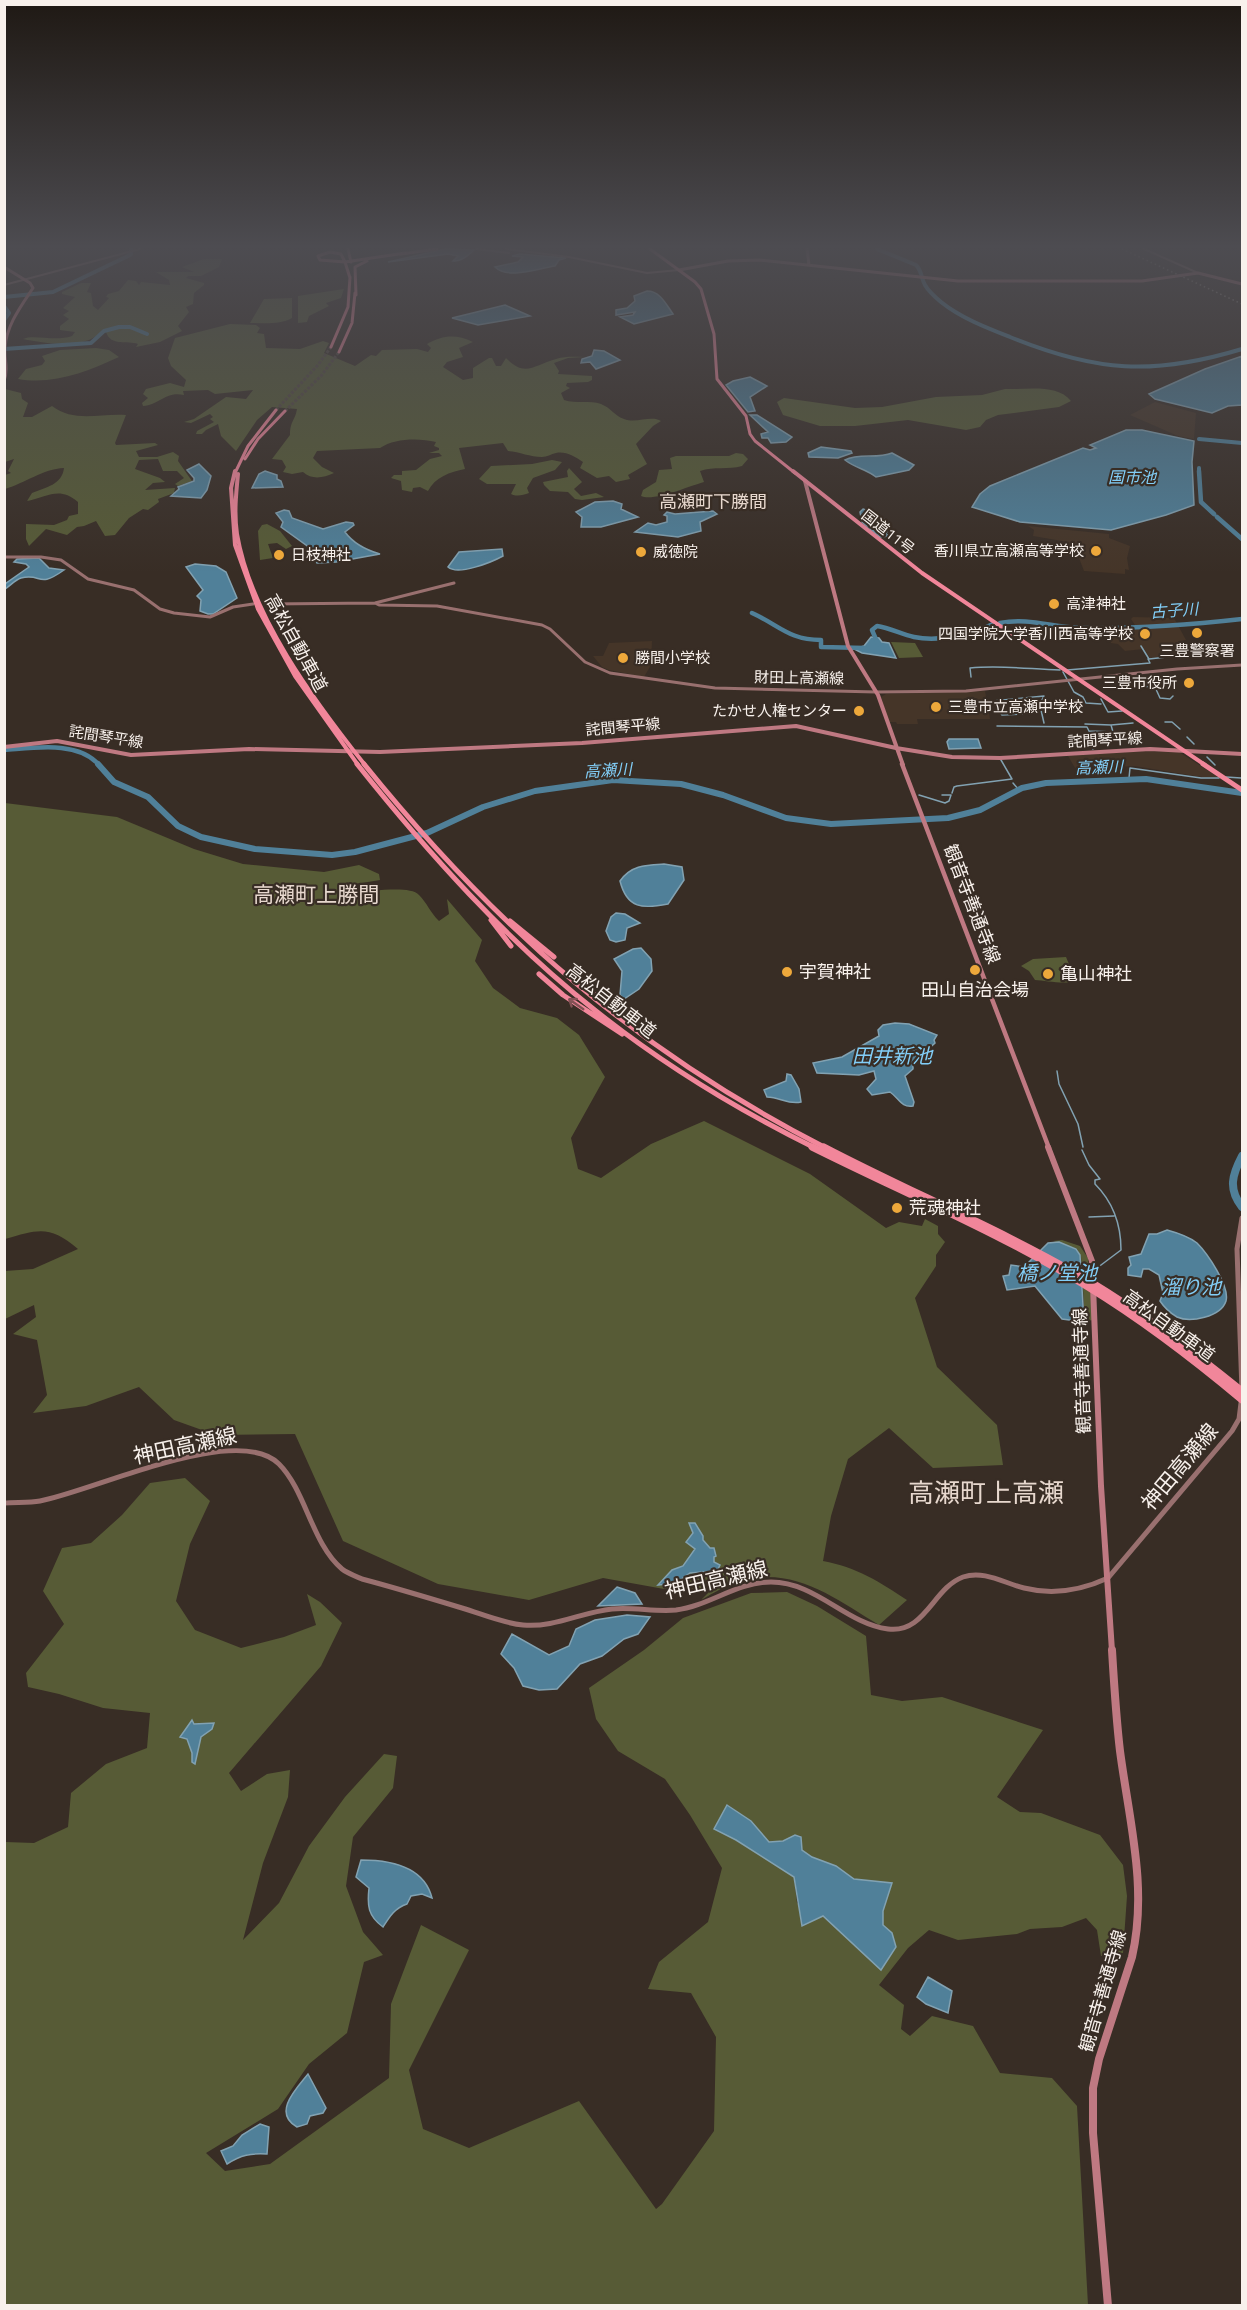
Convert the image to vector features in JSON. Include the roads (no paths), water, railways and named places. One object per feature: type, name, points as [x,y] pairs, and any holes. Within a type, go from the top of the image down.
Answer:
[{"type":"highway","name":"国道11号","points":[[716,357],[717,379],[746,416],[751,436],[805,481],[922,573],[1242,790]]},
{"type":"highway","name":"高松自動車道","points":[[276,410],[248,445],[231,485],[231,527],[237,555],[250,591],[282,654],[351,753],[482,906],[542,965],[633,1038],[678,1070],[810,1147],[1027,1250]]},
{"type":"highway","name":"高松自動車道","points":[[285,411],[258,439],[239,472],[234,503],[240,547],[255,589],[287,652],[351,753]]},
{"type":"highway","name":"高松自動車道","points":[[425,841],[547,962],[587,996],[704,1080],[772,1120],[1027,1250],[1099,1290],[1242,1393]]},
{"type":"highway","points":[[471,886],[554,957]]},
{"type":"highway","points":[[482,906],[511,946]]},
{"type":"highway","points":[[538,974],[598,1020],[678,1070]]},
{"type":"highway","points":[[587,988],[637,1032]]},
{"type":"highway","name":"高松自動車道","points":[[1203,1364],[1242,1400]]},
{"type":"main road","points":[[4,381],[8,374],[6,357]]},
{"type":"main road","name":"観音寺善通寺線","points":[[805,481],[848,647],[876,692],[1092,1261],[1101,1475],[1120,1751],[1134,1829],[1139,1893],[1136,1940],[1132,1957],[1099,2059],[1093,2088],[1093,2133],[1108,2306]]},
{"type":"main road","points":[[4,556],[61,560],[88,579],[134,590],[160,609],[174,613],[210,617],[233,607],[253,604]]},
{"type":"main road","name":"財田上高瀬線","points":[[268,604],[375,603],[454,583]]},
{"type":"main road","name":"財田上高瀬線","points":[[375,603],[379,605],[437,606],[542,625],[550,629],[585,662],[613,674],[715,688],[876,692],[966,691],[1206,666],[1242,665]]},
{"type":"main road","name":"詫間琴平線","points":[[4,747],[57,741],[131,755],[249,749],[380,752],[582,743],[796,726],[896,748],[952,757],[989,759],[1182,750],[1242,754]]},
{"type":"main road","name":"神田高瀬線","points":[[4,1503],[40,1501],[143,1470],[220,1451],[252,1450],[271,1456],[285,1470],[326,1550],[343,1570],[362,1579],[504,1621],[535,1626],[613,1609],[688,1608],[742,1587],[768,1581],[789,1583],[810,1589],[868,1624],[891,1630],[910,1626],[920,1620],[954,1582],[971,1575],[993,1578],[1037,1591],[1095,1584],[1108,1578],[1232,1431],[1239,1419],[1242,1393],[1237,1249],[1242,1218]]},
{"type":"water","points":[[614,357],[620,360],[596,369],[590,362],[581,363],[582,359]]},
{"type":"water","points":[[1242,357],[1242,405],[1228,406],[1212,413],[1155,399],[1149,394],[1205,369]]},
{"type":"water","points":[[750,377],[767,386],[750,397],[755,411],[748,412],[726,385]]},
{"type":"water","points":[[750,415],[757,415],[792,437],[786,442],[771,443],[768,438],[762,438],[761,434],[768,432]]},
{"type":"water","name":"国市池","points":[[1126,430],[1142,430],[1194,441],[1192,462],[1194,505],[1111,530],[1020,522],[972,507],[980,494],[990,486],[1083,448],[1090,450],[1096,448],[1090,445]]},
{"type":"water","points":[[821,447],[852,453],[838,458],[809,457],[808,453]]},
{"type":"water","points":[[892,453],[914,465],[909,470],[876,477],[845,460],[856,457]]},
{"type":"water","points":[[199,464],[211,476],[207,490],[201,498],[171,496],[179,489],[178,487],[194,481],[187,470]]},
{"type":"water","points":[[265,471],[277,475],[283,487],[252,488],[259,474]]},
{"type":"water","points":[[613,501],[622,504],[621,509],[638,517],[601,527],[581,527],[582,517],[576,512],[595,502]]},
{"type":"water","points":[[863,509],[877,514],[890,524],[886,534],[889,536],[880,537],[862,522],[860,512]]},
{"type":"water","points":[[289,511],[292,518],[323,529],[346,522],[353,523],[354,525],[345,532],[348,536],[360,546],[380,554],[317,563],[310,548],[281,527],[283,522],[276,513]]},
{"type":"water","points":[[713,511],[717,514],[700,522],[701,531],[678,537],[635,532],[648,523],[656,525],[667,522],[667,516],[664,515],[667,512],[675,514]]},
{"type":"water","points":[[502,549],[503,556],[483,564],[459,570],[448,567],[459,552]]},
{"type":"water","points":[[39,558],[49,568],[64,570],[44,580],[33,577],[21,578],[5,589],[5,584],[29,567],[26,564],[14,562],[17,559]]},
{"type":"water","points":[[195,564],[216,566],[226,572],[237,598],[213,614],[200,611],[201,600],[197,596],[203,590],[186,567]]},
{"type":"water","points":[[871,637],[889,643],[896,658],[862,653],[854,649],[864,646]]},
{"type":"water","points":[[949,739],[978,739],[981,748],[949,749],[947,742]]},
{"type":"water","points":[[664,864],[682,867],[684,880],[668,904],[644,906],[632,902],[623,890],[620,881],[624,876],[639,867]]},
{"type":"water","points":[[616,913],[625,914],[640,923],[627,928],[625,940],[616,942],[610,940],[606,931],[611,917]]},
{"type":"water","points":[[641,948],[651,959],[652,971],[639,989],[624,999],[620,995],[622,971],[614,959],[633,949]]},
{"type":"water","name":"田井新池","points":[[909,1024],[937,1035],[935,1043],[913,1063],[913,1069],[905,1076],[914,1102],[913,1106],[903,1104],[890,1092],[872,1095],[867,1089],[876,1079],[874,1071],[859,1075],[817,1073],[813,1063],[842,1057],[879,1036],[878,1030],[883,1025]]},
{"type":"water","points":[[787,1074],[791,1075],[799,1089],[801,1102],[767,1097],[764,1090],[786,1081]]},
{"type":"water","name":"溜り池","points":[[1167,1230],[1197,1243],[1212,1262],[1221,1279],[1225,1287],[1226,1301],[1223,1307],[1212,1315],[1197,1319],[1177,1317],[1160,1301],[1163,1293],[1159,1275],[1149,1269],[1143,1269],[1141,1277],[1128,1275],[1128,1268],[1131,1265],[1129,1257],[1141,1254],[1149,1234]]},
{"type":"water","name":"橋ノ堂池","points":[[1059,1242],[1076,1249],[1080,1255],[1084,1322],[1062,1319],[1035,1286],[1007,1290],[1003,1276],[1009,1275],[1011,1265],[1024,1267],[1048,1243]]},
{"type":"water","points":[[689,1523],[695,1523],[703,1540],[710,1548],[714,1548],[716,1556],[714,1562],[720,1565],[717,1571],[690,1573],[676,1583],[658,1585],[672,1570],[683,1566],[695,1549],[686,1542],[693,1533]]},
{"type":"water","points":[[617,1587],[635,1593],[642,1604],[598,1606]]},
{"type":"water","points":[[627,1615],[650,1617],[638,1634],[624,1639],[602,1656],[580,1664],[557,1689],[539,1690],[523,1686],[514,1668],[501,1654],[512,1634],[549,1655],[569,1646],[576,1629],[595,1620]]},
{"type":"water","points":[[192,1720],[194,1724],[214,1723],[212,1729],[201,1737],[195,1764],[192,1762],[192,1753],[187,1739],[180,1737]]},
{"type":"water","points":[[727,1805],[751,1821],[769,1842],[783,1841],[795,1835],[801,1837],[802,1850],[812,1857],[836,1866],[854,1879],[892,1883],[883,1911],[883,1925],[892,1933],[896,1947],[881,1970],[823,1916],[802,1926],[794,1877],[736,1840],[714,1829]]},
{"type":"water","points":[[361,1860],[383,1861],[414,1872],[428,1887],[432,1898],[422,1894],[411,1896],[407,1904],[396,1910],[383,1927],[371,1915],[368,1900],[369,1888],[356,1877]]},
{"type":"water","points":[[928,1977],[952,1991],[948,2013],[926,2004],[917,1997]]},
{"type":"water","points":[[308,2074],[326,2108],[323,2113],[310,2116],[307,2124],[297,2127],[286,2115],[286,2108]]},
{"type":"water","points":[[260,2124],[269,2127],[267,2154],[246,2155],[227,2164],[221,2151],[233,2146],[242,2135]]},
{"type":"waterway","points":[[1069,357],[1125,366],[1152,366],[1214,357]]},
{"type":"waterway","points":[[1199,439],[1242,443]]},
{"type":"waterway","points":[[1199,471],[1201,502],[1214,514]]},
{"type":"waterway","points":[[1217,517],[1242,539]]},
{"type":"waterway","name":"古子川","points":[[752,613],[792,635],[821,640],[821,647],[865,648]]},
{"type":"waterway","name":"古子川","points":[[1000,623],[1022,621],[1071,628],[1122,628],[1242,619]]},
{"type":"waterway","name":"古子川","points":[[878,644],[872,630],[877,626],[914,637],[933,639],[965,634],[993,624]]},
{"type":"waterway","points":[[1141,646],[1149,659],[1167,657]]},
{"type":"waterway","points":[[1067,670],[1150,663],[1148,659]]},
{"type":"waterway","points":[[971,677],[970,668],[981,667],[1060,670]]},
{"type":"waterway","points":[[1063,672],[1074,692],[1083,697],[1086,703],[1101,704]]},
{"type":"waterway","points":[[1128,678],[1136,685]]},
{"type":"waterway","points":[[1138,686],[1155,687],[1160,698],[1170,699],[1173,696]]},
{"type":"waterway","points":[[1022,714],[1002,715],[993,701],[1044,696],[1038,707]]},
{"type":"waterway","points":[[1101,699],[1108,712],[1122,711]]},
{"type":"waterway","points":[[1041,710],[1044,723]]},
{"type":"waterway","points":[[1165,722],[1172,722],[1180,729]]},
{"type":"waterway","points":[[1111,725],[1133,723]]},
{"type":"waterway","points":[[1085,724],[1111,725]]},
{"type":"waterway","points":[[1089,731],[1113,732],[1111,725]]},
{"type":"waterway","points":[[997,726],[1087,727],[1089,731]]},
{"type":"waterway","points":[[1089,731],[1093,749]]},
{"type":"waterway","points":[[1187,737],[1194,744]]},
{"type":"waterway","name":"高瀬川","points":[[4,750],[54,747],[79,752],[98,765]]},
{"type":"waterway","points":[[1207,757],[1215,765]]},
{"type":"waterway","points":[[952,793],[954,787],[957,786],[1012,779],[1001,760]]},
{"type":"waterway","name":"高瀬川","points":[[98,765],[114,782],[148,797],[178,826],[201,837],[255,849],[332,855],[355,852],[427,833],[483,807],[535,791],[613,780],[681,784],[723,795],[786,818],[831,824],[948,818],[980,810],[1022,788],[1046,783],[1146,779],[1242,793]]},
{"type":"waterway","points":[[1129,778],[1130,768],[1201,778],[1219,778]]},
{"type":"waterway","points":[[1226,777],[1241,778]]},
{"type":"waterway","points":[[1013,783],[1019,790]]},
{"type":"waterway","points":[[919,795],[945,803],[949,801],[951,795],[942,795]]},
{"type":"waterway","points":[[1057,1071],[1059,1084],[1078,1124],[1083,1147]]},
{"type":"waterway","points":[[1082,1150],[1089,1165],[1100,1179],[1095,1180],[1095,1184],[1107,1198],[1115,1214],[1119,1231],[1121,1250],[1097,1268]]},
{"type":"waterway","points":[[1242,1156],[1233,1182],[1235,1194],[1242,1207]]},
{"type":"waterway","points":[[1089,1217],[1114,1216]]},
{"type":"tunnel","points":[[276,410],[324,357]]},
{"type":"tunnel","points":[[285,411],[321,376],[335,357]]},
{"type":"place","name":"香川県立高瀬高等学校","points":[[1096,551]]},
{"type":"place","name":"威徳院","points":[[641,552]]},
{"type":"place","name":"日枝神社","points":[[279,555]]},
{"type":"place","name":"高津神社","points":[[1054,604]]},
{"type":"place","name":"三豊警察署","points":[[1197,633]]},
{"type":"place","name":"四国学院大学香川西高等学校","points":[[1145,634]]},
{"type":"place","name":"勝間小学校","points":[[623,658]]},
{"type":"place","name":"三豊市役所","points":[[1189,683]]},
{"type":"place","name":"三豊市立高瀬中学校","points":[[936,707]]},
{"type":"place","name":"たかせ人権センター","points":[[859,711]]},
{"type":"place","name":"田山自治会場","points":[[975,970]]},
{"type":"place","name":"宇賀神社","points":[[787,972]]},
{"type":"place","name":"亀山神社","points":[[1048,974]]},
{"type":"place","name":"荒魂神社","points":[[897,1208]]},
{"type":"district","name":"高瀬町下勝間","points":[[713,502]]},
{"type":"district","name":"高瀬町上勝間","points":[[316,895]]},
{"type":"district","name":"高瀬町上高瀬","points":[[986,1493]]}]
